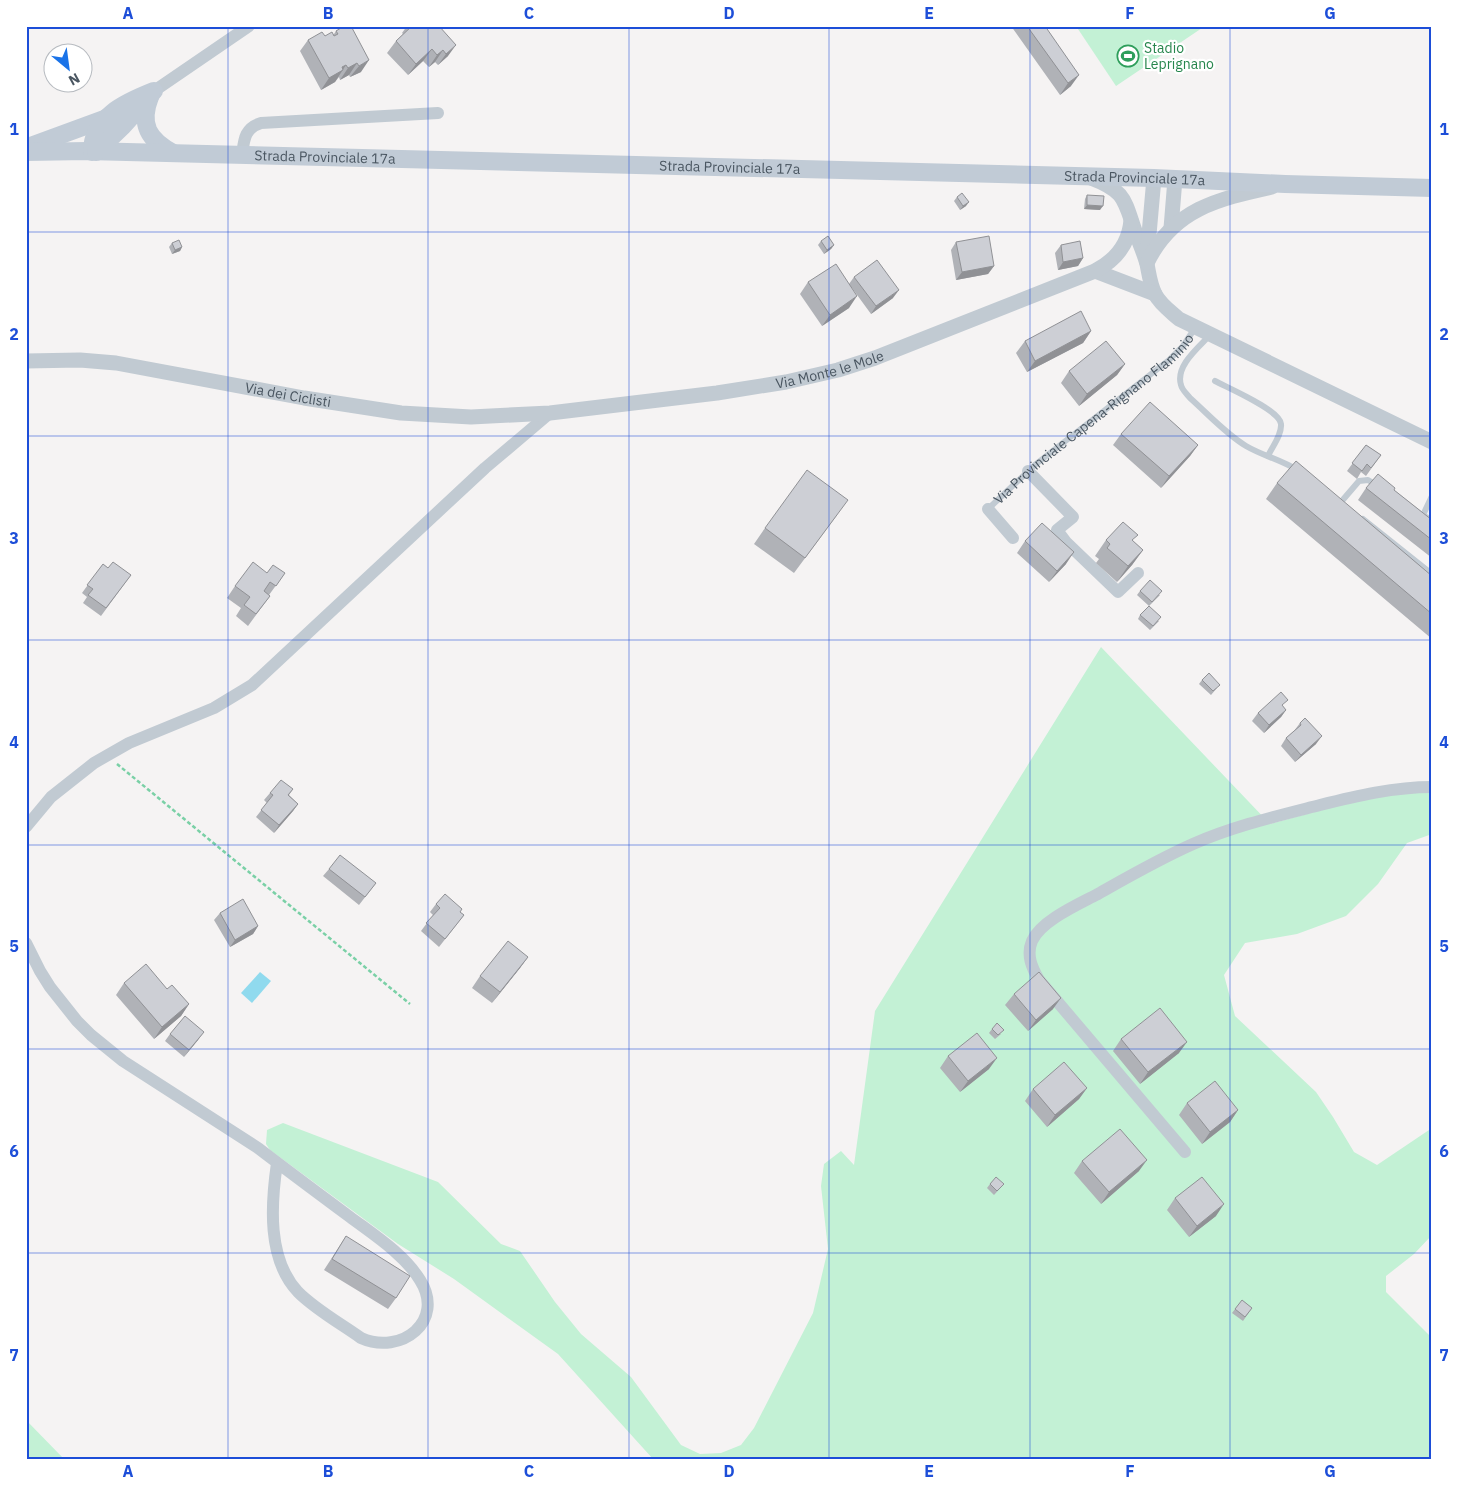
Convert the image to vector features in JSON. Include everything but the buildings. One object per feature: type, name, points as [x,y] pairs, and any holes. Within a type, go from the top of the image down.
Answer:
[{"type":"main road","points":[[94,152],[93,137],[107,118],[130,101],[154,90]]},
{"type":"main road","points":[[94,152],[123,126],[154,90]]},
{"type":"main road","points":[[154,90],[146,111],[146,126],[155,142],[173,154]]},
{"type":"main road","points":[[26,148],[107,118]]},
{"type":"main road","name":"Strada Provinciale 17a","points":[[26,152],[242,155],[1176,178],[1285,184],[1432,188]]},
{"type":"street","points":[[154,90],[249,26]]},
{"type":"street","points":[[242,155],[246,134],[251,127],[261,123],[438,113]]},
{"type":"street","points":[[1084,176],[1107,184],[1118,193],[1127,206],[1147,263]]},
{"type":"street","points":[[1147,263],[1154,178]]},
{"type":"street","points":[[1172,228],[1176,178]]},
{"type":"street","points":[[1147,263],[1154,248],[1172,228],[1192,212],[1213,202],[1285,184]]},
{"type":"street","name":"Via Monte le Mole","points":[[550,413],[717,393],[786,382],[838,370],[874,358],[1095,270],[1108,263],[1121,249],[1130,230],[1131,220]]},
{"type":"street","name":"Via Provinciale Capena-Rignano Flaminio","points":[[1147,263],[1155,294],[1162,304],[1174,315],[1195,328],[1432,442]]},
{"type":"street","points":[[1095,270],[1155,294]]},
{"type":"street","name":"Via dei Ciclisti","points":[[26,361],[80,360],[116,363],[304,398],[401,412],[471,417],[550,413]]},
{"type":"street","points":[[26,827],[42,807],[61,789],[81,772],[106,756],[141,738],[214,708],[252,685],[498,455],[550,413]]},
{"type":"street","points":[[1028,471],[1073,517],[1057,530],[1066,542],[1118,592],[1138,573]]},
{"type":"street","points":[[988,509],[1013,538]]},
{"type":"street","points":[[1185,1152],[1040,980],[1030,958],[1030,947],[1034,936],[1048,923],[1076,906],[1152,864],[1211,837],[1266,819],[1348,798],[1386,791],[1432,787]]},
{"type":"street","points":[[26,942],[40,971],[63,1004],[91,1036],[107,1050],[258,1148],[277,1162],[385,1244],[415,1273],[424,1286],[428,1304],[424,1318],[412,1333],[403,1340],[392,1343],[370,1342],[361,1338],[307,1300],[290,1282],[279,1258],[276,1242],[273,1196],[277,1162]]},
{"type":"lane","name":"Via Provinciale Capena-Rignano Flaminio","points":[[988,509],[1028,471],[1169,360],[1183,346],[1195,328]]},
{"type":"lane","points":[[1210,335],[1190,357],[1183,368],[1180,384],[1190,398],[1236,438],[1252,449],[1284,462],[1305,476]]},
{"type":"lane","points":[[1215,381],[1269,409],[1279,417],[1280,431],[1268,456]]},
{"type":"lane","points":[[1341,502],[1354,485],[1362,480],[1371,481],[1386,491]]},
{"type":"lane","points":[[1423,515],[1432,496]]},
{"type":"lane","points":[[1334,497],[1348,508]]},
{"type":"lane","points":[[1416,510],[1432,521]]},
{"type":"lane","points":[[1355,513],[1432,574]]},
{"type":"path","points":[[106,756],[410,1004]]},
{"type":"green space","name":"Stadio Leprignano","points":[[1076,26],[1205,26],[1116,86]]},
{"type":"green space","points":[[1101,647],[1270,824],[1358,800],[1422,791],[1432,792],[1432,834],[1407,843],[1378,884],[1346,916],[1297,934],[1245,943],[1224,975],[1235,1016],[1316,1092],[1354,1152],[1377,1165],[1432,1128],[1432,1235],[1414,1254],[1386,1276],[1386,1292],[1432,1338],[1432,1459],[653,1459],[558,1354],[454,1279],[398,1244],[270,1150],[266,1144],[267,1130],[283,1123],[438,1182],[501,1244],[520,1251],[555,1302],[581,1334],[631,1377],[681,1445],[700,1454],[721,1453],[741,1445],[754,1428],[813,1313],[828,1249],[821,1186],[824,1164],[841,1151],[854,1165],[875,1011]]},
{"type":"green space","points":[[26,1420],[64,1459],[26,1459]]},
{"type":"water","points":[[260,972],[271,981],[252,1003],[241,993]]},
{"type":"place","name":"Stadio Leprignano","points":[[1128,56]]}]
